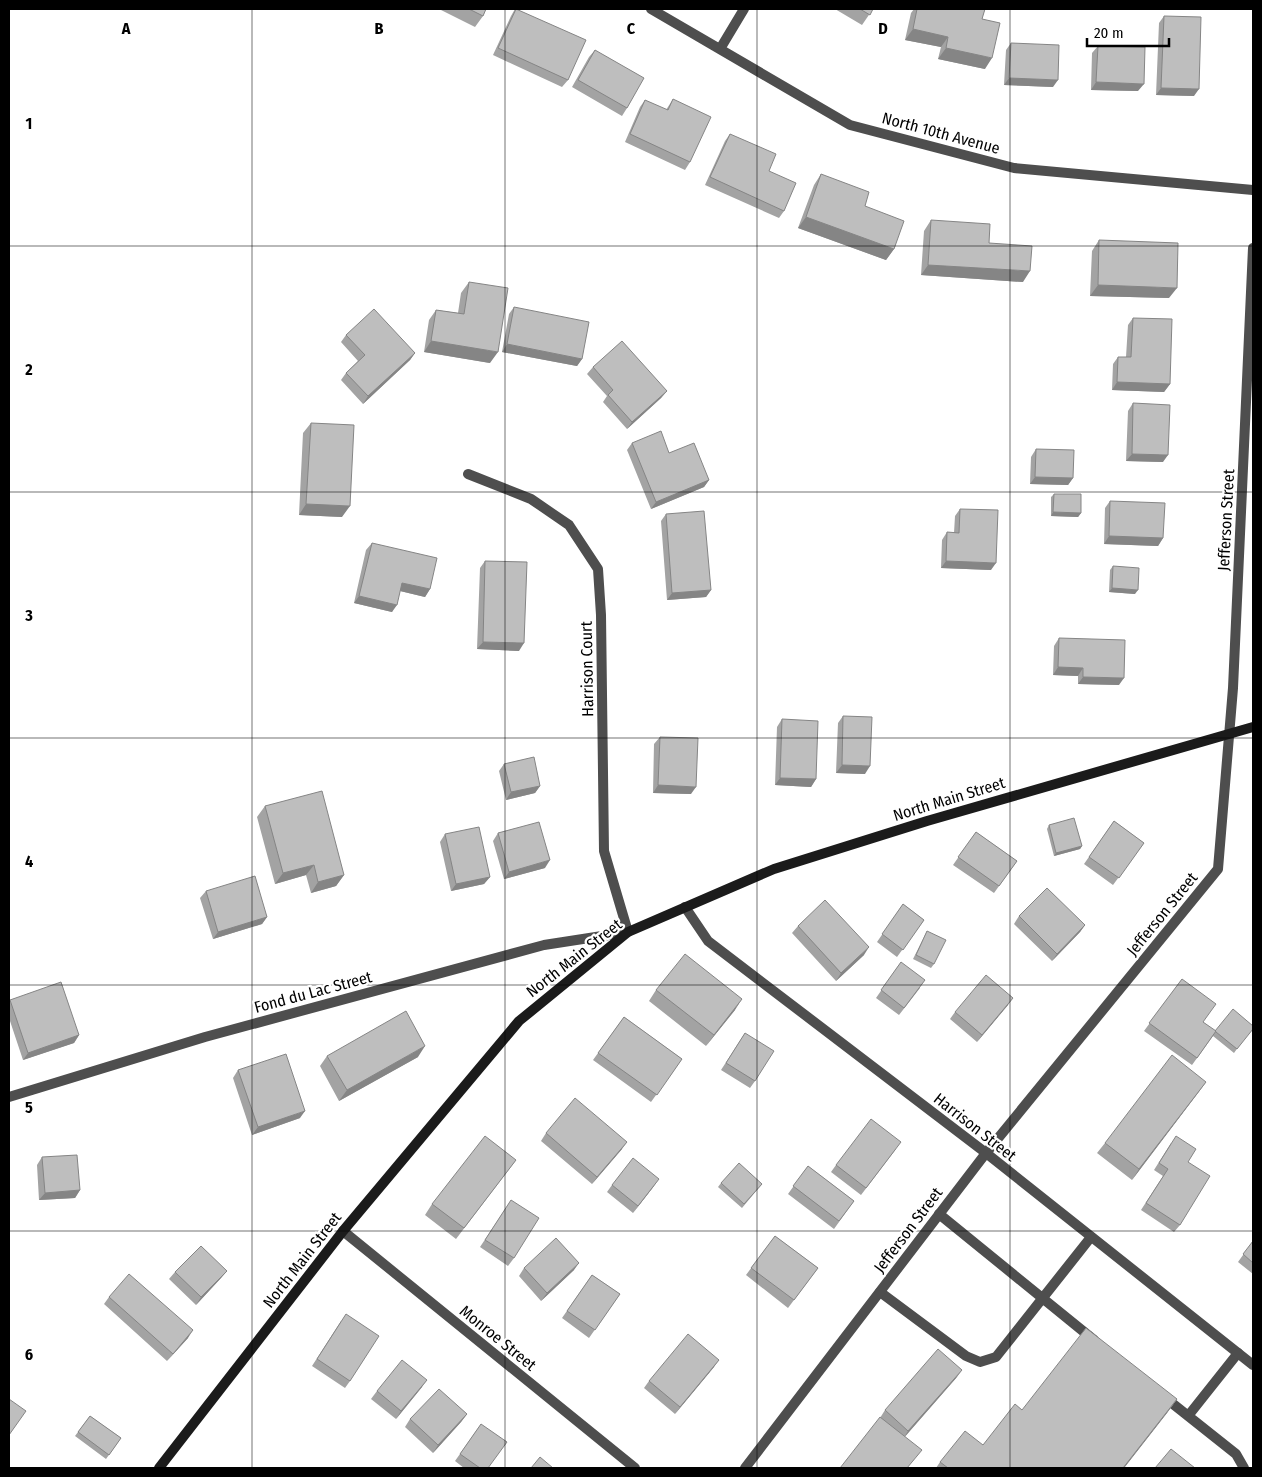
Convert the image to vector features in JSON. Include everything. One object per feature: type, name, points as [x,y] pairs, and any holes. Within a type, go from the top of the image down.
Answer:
[{"type":"main road","name":"North Main Street","points":[[159,1468],[343,1232],[519,1021],[628,932],[774,870],[936,818],[1253,726]]},
{"type":"street","name":"North 10th Avenue","points":[[651,9],[850,125],[859,128],[1014,168],[1253,190]]},
{"type":"street","points":[[720,49],[744,9]]},
{"type":"street","name":"Jefferson Street","points":[[745,1468],[986,1153],[1218,869],[1230,733],[1253,248]]},
{"type":"street","name":"Harrison Court","points":[[468,474],[531,499],[569,525],[598,569],[601,615],[604,851],[628,932]]},
{"type":"street","name":"Harrison Street","points":[[685,907],[708,941],[986,1153],[1253,1365]]},
{"type":"street","name":"Fond du Lac Street","points":[[9,1097],[205,1037],[544,945],[628,932]]},
{"type":"street","points":[[939,1214],[1104,1348]]},
{"type":"street","name":"Monroe Street","points":[[343,1232],[635,1468]]},
{"type":"street","points":[[880,1292],[966,1356],[980,1362],[996,1357],[1091,1237]]},
{"type":"street","points":[[1188,1416],[1238,1353]]},
{"type":"street","points":[[1158,1391],[1236,1454],[1244,1468]]},
{"type":"building","points":[[469,9],[486,9],[483,16]]},
{"type":"building","points":[[516,9],[586,40],[568,80],[498,48]]},
{"type":"building","points":[[860,9],[873,9],[870,15]]},
{"type":"building","points":[[917,9],[985,9],[982,19],[1000,23],[992,58],[946,48],[948,37],[913,29]]},
{"type":"building","points":[[1164,16],[1201,17],[1199,89],[1161,88]]},
{"type":"building","points":[[1011,43],[1059,45],[1058,80],[1009,78]]},
{"type":"building","points":[[1098,46],[1145,47],[1144,84],[1096,82]]},
{"type":"building","points":[[595,50],[644,78],[627,108],[578,80]]},
{"type":"building","points":[[673,99],[711,117],[690,162],[630,134],[645,100],[668,110]]},
{"type":"building","points":[[730,134],[776,154],[769,171],[796,183],[784,211],[710,177]]},
{"type":"building","points":[[821,174],[869,192],[865,206],[904,221],[894,249],[806,217]]},
{"type":"building","points":[[931,220],[990,224],[989,243],[1032,246],[1030,271],[928,265]]},
{"type":"building","points":[[1099,240],[1178,243],[1177,288],[1098,285]]},
{"type":"building","points":[[469,282],[508,288],[498,352],[431,341],[436,310],[464,314]]},
{"type":"building","points":[[514,307],[589,322],[582,359],[507,344]]},
{"type":"building","points":[[374,309],[415,353],[368,396],[346,373],[365,355],[346,335]]},
{"type":"building","points":[[1133,318],[1172,319],[1170,384],[1117,382],[1118,357],[1131,357]]},
{"type":"building","points":[[622,341],[667,391],[632,422],[608,395],[613,390],[593,367]]},
{"type":"building","points":[[1133,403],[1170,405],[1168,455],[1132,454]]},
{"type":"building","points":[[311,423],[354,425],[350,506],[306,504]]},
{"type":"building","points":[[661,431],[669,453],[694,443],[709,480],[656,502],[632,443]]},
{"type":"building","points":[[1036,449],[1074,450],[1073,478],[1035,477]]},
{"type":"building","points":[[1054,494],[1081,494],[1081,513],[1053,512]]},
{"type":"building","points":[[1110,501],[1165,503],[1163,538],[1109,536]]},
{"type":"building","points":[[960,509],[998,510],[996,563],[946,561],[947,532],[959,533]]},
{"type":"building","points":[[704,511],[711,590],[672,593],[666,514]]},
{"type":"building","points":[[372,543],[437,558],[430,589],[402,583],[397,605],[359,596]]},
{"type":"building","points":[[485,561],[527,562],[524,643],[483,642]]},
{"type":"building","points":[[1113,566],[1139,568],[1138,590],[1112,588]]},
{"type":"building","points":[[1059,638],[1125,640],[1124,678],[1083,677],[1083,668],[1058,667]]},
{"type":"building","points":[[843,716],[872,717],[870,766],[842,765]]},
{"type":"building","points":[[782,719],[818,721],[816,779],[780,778]]},
{"type":"building","points":[[660,737],[698,738],[696,787],[658,785]]},
{"type":"building","points":[[534,757],[540,786],[511,792],[504,764]]},
{"type":"building","points":[[322,791],[344,875],[318,882],[314,865],[283,873],[265,806]]},
{"type":"building","points":[[1074,818],[1082,846],[1056,853],[1049,825]]},
{"type":"building","points":[[1114,821],[1144,843],[1119,878],[1089,857]]},
{"type":"building","points":[[539,822],[550,860],[509,872],[498,833]]},
{"type":"building","points":[[479,827],[490,877],[456,884],[445,834]]},
{"type":"building","points":[[976,832],[1017,861],[999,886],[958,857]]},
{"type":"building","points":[[255,876],[267,917],[218,932],[206,891]]},
{"type":"building","points":[[1047,888],[1085,925],[1057,954],[1019,916]]},
{"type":"building","points":[[825,900],[869,947],[841,973],[798,926]]},
{"type":"building","points":[[903,904],[924,920],[903,950],[882,934]]},
{"type":"building","points":[[927,931],[946,940],[934,964],[916,955]]},
{"type":"building","points":[[685,954],[742,999],[714,1035],[656,990]]},
{"type":"building","points":[[901,962],[925,980],[904,1008],[881,990]]},
{"type":"building","points":[[986,975],[1013,998],[982,1035],[955,1012]]},
{"type":"building","points":[[1182,979],[1216,1004],[1203,1022],[1216,1031],[1197,1058],[1149,1023]]},
{"type":"building","points":[[61,982],[79,1035],[28,1053],[10,1000]]},
{"type":"building","points":[[1233,1009],[1253,1026],[1253,1029],[1237,1049],[1215,1031]]},
{"type":"building","points":[[406,1011],[425,1046],[347,1090],[327,1056]]},
{"type":"building","points":[[624,1017],[682,1059],[657,1095],[598,1053]]},
{"type":"building","points":[[745,1033],[774,1051],[755,1081],[726,1063]]},
{"type":"building","points":[[286,1054],[305,1111],[258,1127],[238,1070]]},
{"type":"building","points":[[1172,1055],[1206,1082],[1139,1169],[1105,1143]]},
{"type":"building","points":[[575,1098],[627,1142],[597,1177],[546,1133]]},
{"type":"building","points":[[871,1119],[901,1142],[866,1188],[836,1165]]},
{"type":"building","points":[[485,1136],[516,1160],[464,1228],[432,1204]]},
{"type":"building","points":[[1176,1136],[1196,1149],[1188,1162],[1210,1176],[1180,1225],[1146,1203],[1168,1169],[1159,1163]]},
{"type":"building","points":[[77,1155],[80,1190],[45,1193],[42,1157]]},
{"type":"building","points":[[633,1158],[659,1179],[638,1206],[612,1185]]},
{"type":"building","points":[[739,1163],[762,1184],[744,1204],[721,1183]]},
{"type":"building","points":[[808,1166],[854,1201],[839,1221],[793,1186]]},
{"type":"building","points":[[511,1200],[539,1218],[514,1258],[485,1240]]},
{"type":"building","points":[[775,1236],[818,1268],[794,1300],[751,1268]]},
{"type":"building","points":[[556,1238],[579,1263],[547,1293],[524,1268]]},
{"type":"building","points":[[1253,1241],[1253,1263],[1243,1254]]},
{"type":"building","points":[[201,1246],[227,1271],[201,1297],[175,1272]]},
{"type":"building","points":[[129,1274],[193,1330],[173,1354],[109,1297]]},
{"type":"building","points":[[592,1275],[620,1294],[595,1330],[567,1311]]},
{"type":"building","points":[[346,1314],[379,1336],[350,1381],[317,1359]]},
{"type":"building","points":[[1086,1328],[1177,1399],[1123,1468],[948,1468],[940,1462],[965,1431],[983,1445],[1015,1404],[1022,1410]]},
{"type":"building","points":[[688,1334],[719,1360],[680,1407],[649,1381]]},
{"type":"building","points":[[938,1349],[962,1370],[908,1431],[885,1410]]},
{"type":"building","points":[[402,1360],[427,1380],[401,1411],[377,1391]]},
{"type":"building","points":[[439,1389],[467,1414],[438,1445],[410,1419]]},
{"type":"building","points":[[9,1399],[26,1411],[9,1435]]},
{"type":"building","points":[[90,1416],[121,1438],[109,1455],[78,1432]]},
{"type":"building","points":[[880,1417],[922,1450],[907,1468],[840,1468]]},
{"type":"building","points":[[481,1424],[507,1442],[488,1468],[480,1468],[460,1454]]},
{"type":"building","points":[[1171,1449],[1195,1468],[1155,1468]]},
{"type":"building","points":[[540,1457],[553,1468],[531,1468]]}]
